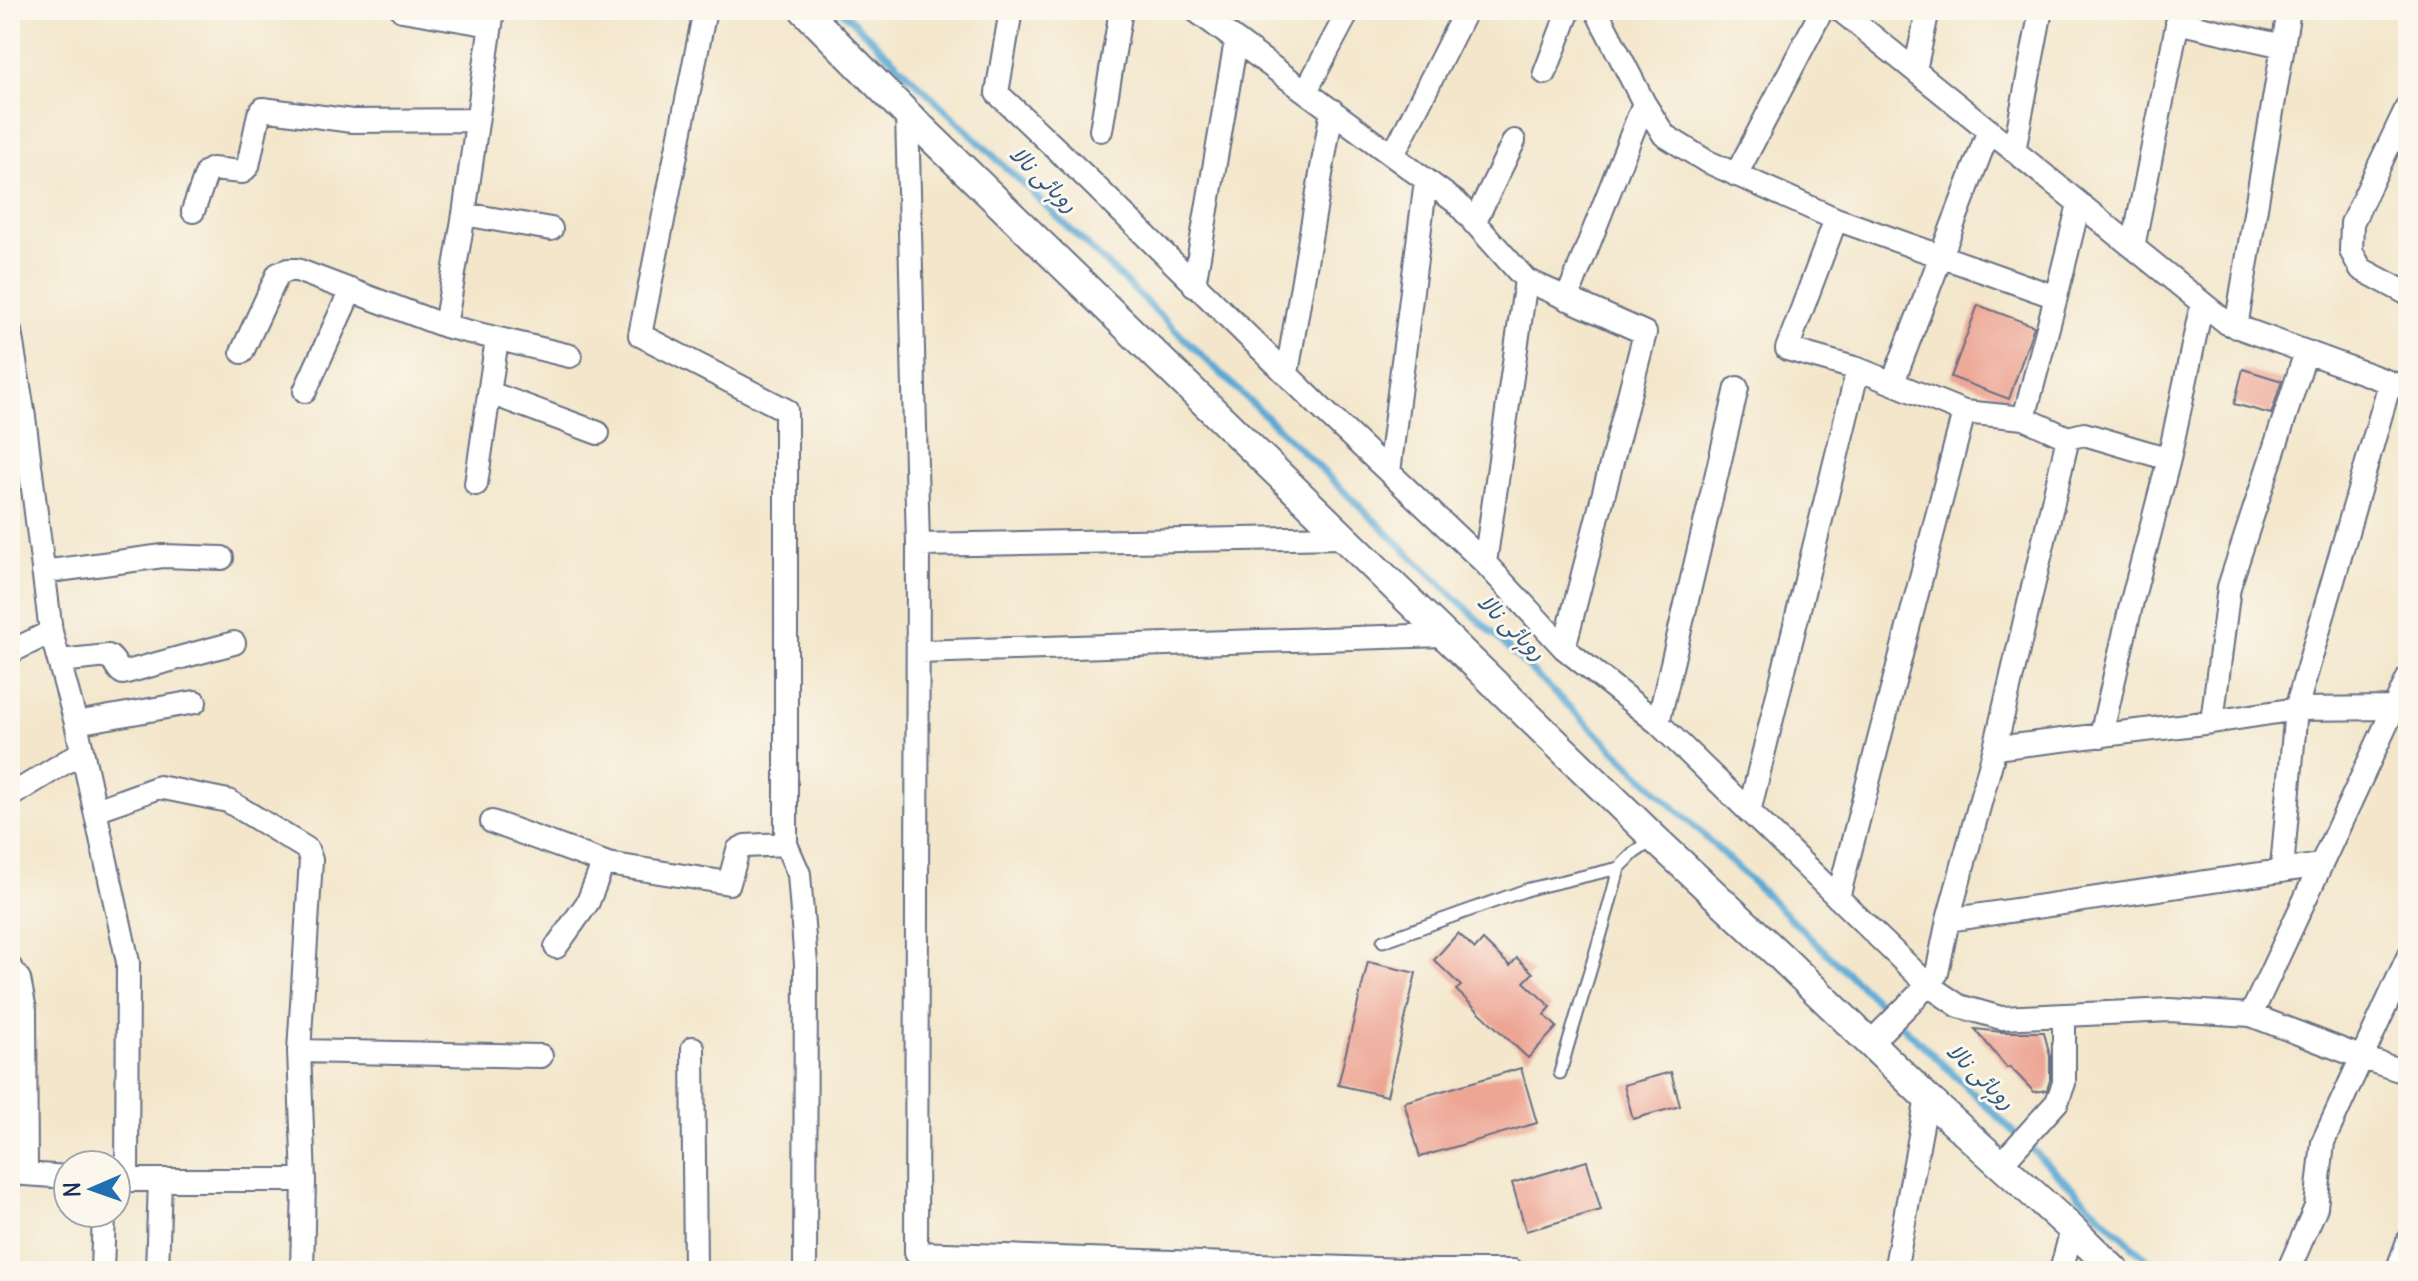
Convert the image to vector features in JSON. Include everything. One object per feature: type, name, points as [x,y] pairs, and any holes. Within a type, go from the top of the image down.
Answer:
[{"type":"street","points":[[402,10],[492,17],[445,326]]},
{"type":"street","points":[[705,10],[640,335],[786,410],[786,844],[799,874],[806,964],[805,1271]]},
{"type":"street","points":[[804,10],[907,114],[1654,838],[1873,1041],[1927,1098],[2006,1159],[2115,1271]]},
{"type":"street","points":[[1011,10],[997,93],[1485,563],[1564,648],[1658,723],[1838,898],[1925,988],[1959,1006],[2001,1018],[2170,1010],[2251,1015],[2408,1073]]},
{"type":"street","points":[[1101,130],[1121,10]]},
{"type":"street","points":[[1306,91],[1349,10]]},
{"type":"street","points":[[1393,155],[1466,10]]},
{"type":"street","points":[[1545,73],[1569,10]]},
{"type":"street","points":[[1596,10],[1664,135],[1706,161],[1836,219],[2056,297]]},
{"type":"street","points":[[1736,175],[1822,10]]},
{"type":"street","points":[[1840,10],[2227,323],[2399,386],[2296,709],[2282,869]]},
{"type":"street","points":[[1915,70],[1928,10]]},
{"type":"street","points":[[2014,151],[2041,10]]},
{"type":"street","points":[[2236,327],[2289,10]]},
{"type":"street","points":[[1209,14],[1236,41],[1457,203],[1526,280],[1645,333],[1564,648]]},
{"type":"street","points":[[2133,247],[2179,16],[2283,46]]},
{"type":"street","points":[[1194,285],[1236,41]]},
{"type":"street","points":[[1567,299],[1644,103]]},
{"type":"street","points":[[2408,105],[2352,223],[2351,251],[2361,269],[2408,294]]},
{"type":"street","points":[[193,211],[207,172],[212,169],[242,172],[248,166],[259,114],[263,109],[352,121],[477,120]]},
{"type":"street","points":[[1287,373],[1332,110]]},
{"type":"street","points":[[907,114],[919,652],[916,1262],[1513,1271]]},
{"type":"street","points":[[1893,382],[1989,130]]},
{"type":"street","points":[[1474,223],[1514,141]]},
{"type":"street","points":[[1389,472],[1426,180]]},
{"type":"street","points":[[2024,418],[2079,204]]},
{"type":"street","points":[[464,214],[551,229]]},
{"type":"street","points":[[1836,219],[1787,349],[1858,369],[1964,412],[2024,418],[2068,438],[2084,434],[2169,459]]},
{"type":"street","points":[[242,352],[278,274],[297,270],[445,326],[570,356]]},
{"type":"street","points":[[1485,563],[1526,280]]},
{"type":"street","points":[[305,391],[351,290]]},
{"type":"street","points":[[2101,736],[2169,459],[2202,303]]},
{"type":"street","points":[[10,331],[51,632],[76,723],[128,962],[122,1149]]},
{"type":"street","points":[[476,484],[497,339]]},
{"type":"street","points":[[2212,722],[2229,587],[2306,352]]},
{"type":"street","points":[[1749,812],[1858,369]]},
{"type":"street","points":[[1658,723],[1737,388]]},
{"type":"street","points":[[490,393],[598,433]]},
{"type":"street","points":[[1838,898],[1964,412]]},
{"type":"street","points":[[1873,1041],[1937,973],[1948,920],[1995,748],[2068,438]]},
{"type":"street","points":[[918,545],[1344,537]]},
{"type":"street","points":[[43,572],[163,556],[222,558]]},
{"type":"street","points":[[10,652],[51,632]]},
{"type":"street","points":[[919,652],[1444,635]]},
{"type":"street","points":[[60,661],[108,656],[123,673],[234,643]]},
{"type":"street","points":[[2251,1015],[2408,678]]},
{"type":"street","points":[[76,723],[195,702]]},
{"type":"street","points":[[1995,748],[2296,709],[2394,708]]},
{"type":"street","points":[[10,796],[82,752]]},
{"type":"street","points":[[96,810],[159,787],[228,801],[307,849],[311,860],[299,1051],[304,1180],[302,1271]]},
{"type":"street","points":[[492,822],[608,864],[729,883],[738,850],[745,846],[786,844]]},
{"type":"street","points":[[556,947],[588,902],[601,869],[608,864]]},
{"type":"street","points":[[1948,920],[2321,865]]},
{"type":"street","points":[[2288,1271],[2316,1207],[2323,1142],[2363,1058],[2399,998],[2408,957]]},
{"type":"street","points":[[10,967],[19,979],[25,1010],[18,1173],[52,1176]]},
{"type":"street","points":[[2006,1159],[2057,1102],[2064,1083],[2064,1016]]},
{"type":"street","points":[[693,1048],[695,1271]]},
{"type":"street","points":[[299,1051],[541,1056]]},
{"type":"street","points":[[1895,1271],[1927,1098]]},
{"type":"street","points":[[132,1180],[304,1180]]},
{"type":"street","points":[[157,1271],[160,1180]]},
{"type":"street","points":[[102,1271],[103,1229]]},
{"type":"street","points":[[2061,1271],[2072,1229]]},
{"type":"street","points":[[2397,1271],[2408,1241]]},
{"type":"lane","points":[[1560,1073],[1588,972],[1607,919],[1619,868],[1654,838]]},
{"type":"lane","points":[[1383,941],[1529,889],[1619,868]]},
{"type":"building","points":[[1978,305],[2034,326],[2009,399],[1951,377]]},
{"type":"building","points":[[2243,369],[2282,381],[2271,414],[2234,404]]},
{"type":"building","points":[[1458,933],[1475,949],[1483,940],[1510,966],[1517,958],[1533,973],[1524,982],[1551,1007],[1544,1015],[1557,1027],[1528,1058],[1456,990],[1461,986],[1434,960]]},
{"type":"building","points":[[1368,962],[1416,973],[1387,1096],[1338,1085]]},
{"type":"building","points":[[1975,1029],[2044,1032],[2050,1056],[2047,1090],[2034,1092],[2010,1067],[2007,1068]]},
{"type":"building","points":[[1521,1068],[1537,1123],[1420,1157],[1404,1102]]},
{"type":"building","points":[[1671,1072],[1680,1106],[1633,1119],[1624,1085]]},
{"type":"building","points":[[1587,1161],[1601,1210],[1526,1231],[1512,1183]]},
{"type":"waterway","name":"روہائی نالا","points":[[841,10],[2159,1271]]}]
